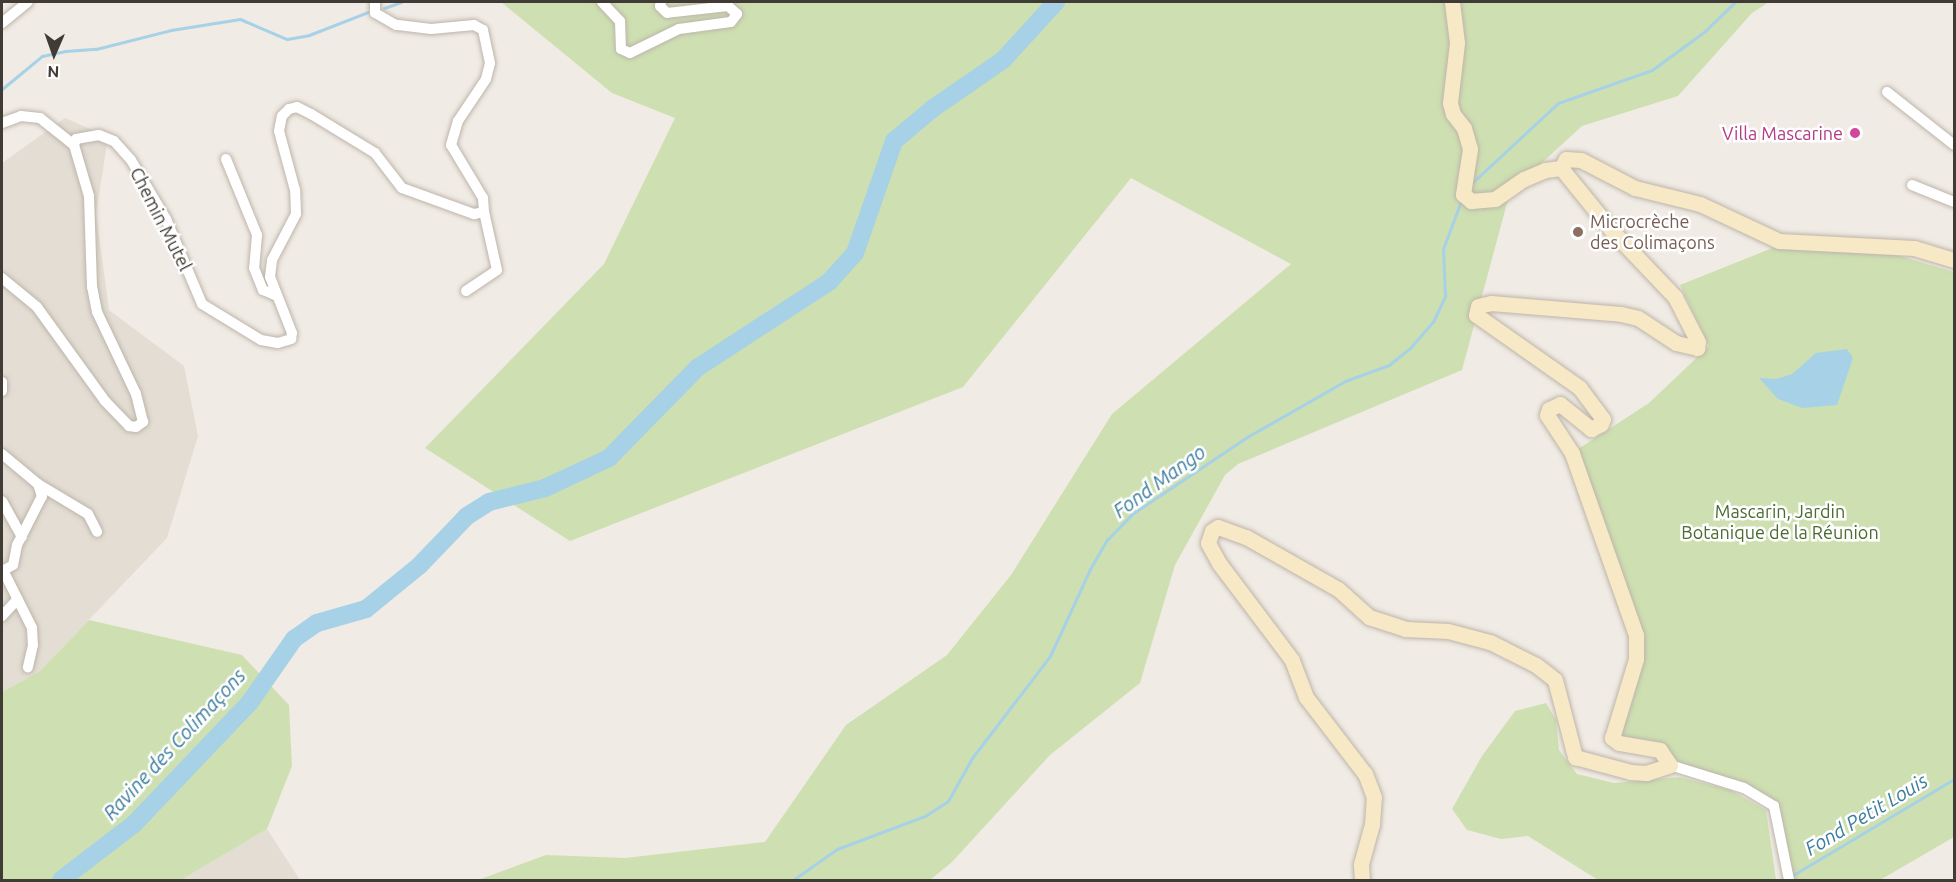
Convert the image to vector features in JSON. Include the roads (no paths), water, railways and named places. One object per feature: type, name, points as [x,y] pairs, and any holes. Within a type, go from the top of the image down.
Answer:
[{"type":"main road","points":[[1452,2],[1457,43],[1450,103],[1453,114],[1464,128],[1470,149],[1463,194],[1471,201],[1495,199],[1524,179],[1545,170],[1562,168]]},
{"type":"main road","points":[[1562,168],[1566,159],[1581,160],[1635,188],[1700,204],[1779,241],[1914,248],[1954,260]]},
{"type":"main road","points":[[1362,880],[1361,864],[1372,824],[1374,797],[1365,774],[1306,697],[1292,660],[1219,563],[1208,543],[1212,531],[1218,527],[1246,537],[1338,589],[1369,617],[1405,629],[1448,631],[1490,642],[1536,665],[1555,680],[1575,757],[1631,772],[1646,773],[1670,765],[1660,750],[1619,743],[1612,738],[1612,730],[1636,659],[1636,635],[1572,453],[1547,415],[1549,409],[1560,404],[1591,429],[1601,424],[1602,419],[1580,388],[1476,315],[1478,306],[1491,303],[1621,314],[1638,318],[1677,343],[1697,348],[1698,342],[1675,297],[1614,232],[1562,168]]},
{"type":"street","points":[[2,23],[28,2]]},
{"type":"street","points":[[375,2],[375,13],[396,25],[431,29],[474,25],[483,30],[490,63],[486,79],[454,128],[451,145],[483,198],[497,270],[466,291]]},
{"type":"street","points":[[602,2],[620,21],[621,49],[630,53],[679,29],[731,22],[737,14],[728,6],[667,13],[660,6],[661,2]]},
{"type":"street","points":[[1887,93],[1953,141]]},
{"type":"street","name":"Chemin Mutel","points":[[74,145],[76,139],[99,135],[114,141],[131,160],[166,219],[188,266],[195,292],[212,312],[261,340],[278,343],[291,339],[292,333],[270,277],[272,260],[290,231],[297,202],[279,131],[282,116],[289,109],[297,107],[311,114],[375,153],[402,188],[474,214],[484,212]]},
{"type":"street","points":[[2,123],[21,116],[40,118],[74,145],[89,196],[92,287],[97,312],[136,394],[143,422],[136,427],[129,426],[87,377],[57,330],[37,306],[2,278]]},
{"type":"street","points":[[226,159],[257,235],[254,268],[263,290],[278,296]]},
{"type":"street","points":[[1912,185],[1954,202]]},
{"type":"street","points":[[2,382],[2,391]]},
{"type":"street","points":[[2,454],[38,484],[88,514],[97,532]]},
{"type":"street","points":[[28,667],[33,645],[32,628],[3,572],[13,565],[22,537],[42,496],[38,484]]},
{"type":"street","points":[[2,501],[22,537]]},
{"type":"street","points":[[2,616],[18,599]]},
{"type":"street","points":[[1670,765],[1744,788],[1774,806],[1789,880]]},
{"type":"water","points":[[1847,349],[1853,358],[1837,405],[1802,408],[1778,399],[1759,378],[1776,379],[1792,374],[1816,353]]},
{"type":"waterway","points":[[384,8],[401,2]]},
{"type":"waterway","name":"Ravine des Colimaçons","points":[[61,880],[134,824],[250,702],[294,639],[317,623],[366,609],[419,566],[467,516],[489,502],[545,488],[609,458],[697,368],[829,282],[855,253],[894,141],[932,109],[1003,60],[1056,2]]},
{"type":"waterway","name":"Fond Mango","points":[[1473,182],[1558,103],[1652,70],[1705,31],[1735,2]]},
{"type":"waterway","points":[[2,89],[42,56],[65,51],[96,49],[171,30],[240,19],[287,39],[309,35],[368,12]]},
{"type":"waterway","name":"Fond Mango","points":[[793,880],[837,849],[925,816],[948,801],[972,758],[1050,656],[1090,569],[1107,540],[1132,514],[1247,437],[1345,381],[1389,365],[1411,347],[1433,322],[1445,296],[1443,249],[1461,201]]},
{"type":"waterway","name":"Fond Petit Louis","points":[[1793,875],[1954,779]]},
{"type":"place","name":"Villa Mascarine","points":[[1855,133]]},
{"type":"place","name":"Microcrèche des Colimaçons","points":[[1578,232]]},
{"type":"park label","name":"Mascarin, Jardin Botanique de la Réunion","points":[[1780,522]]}]
